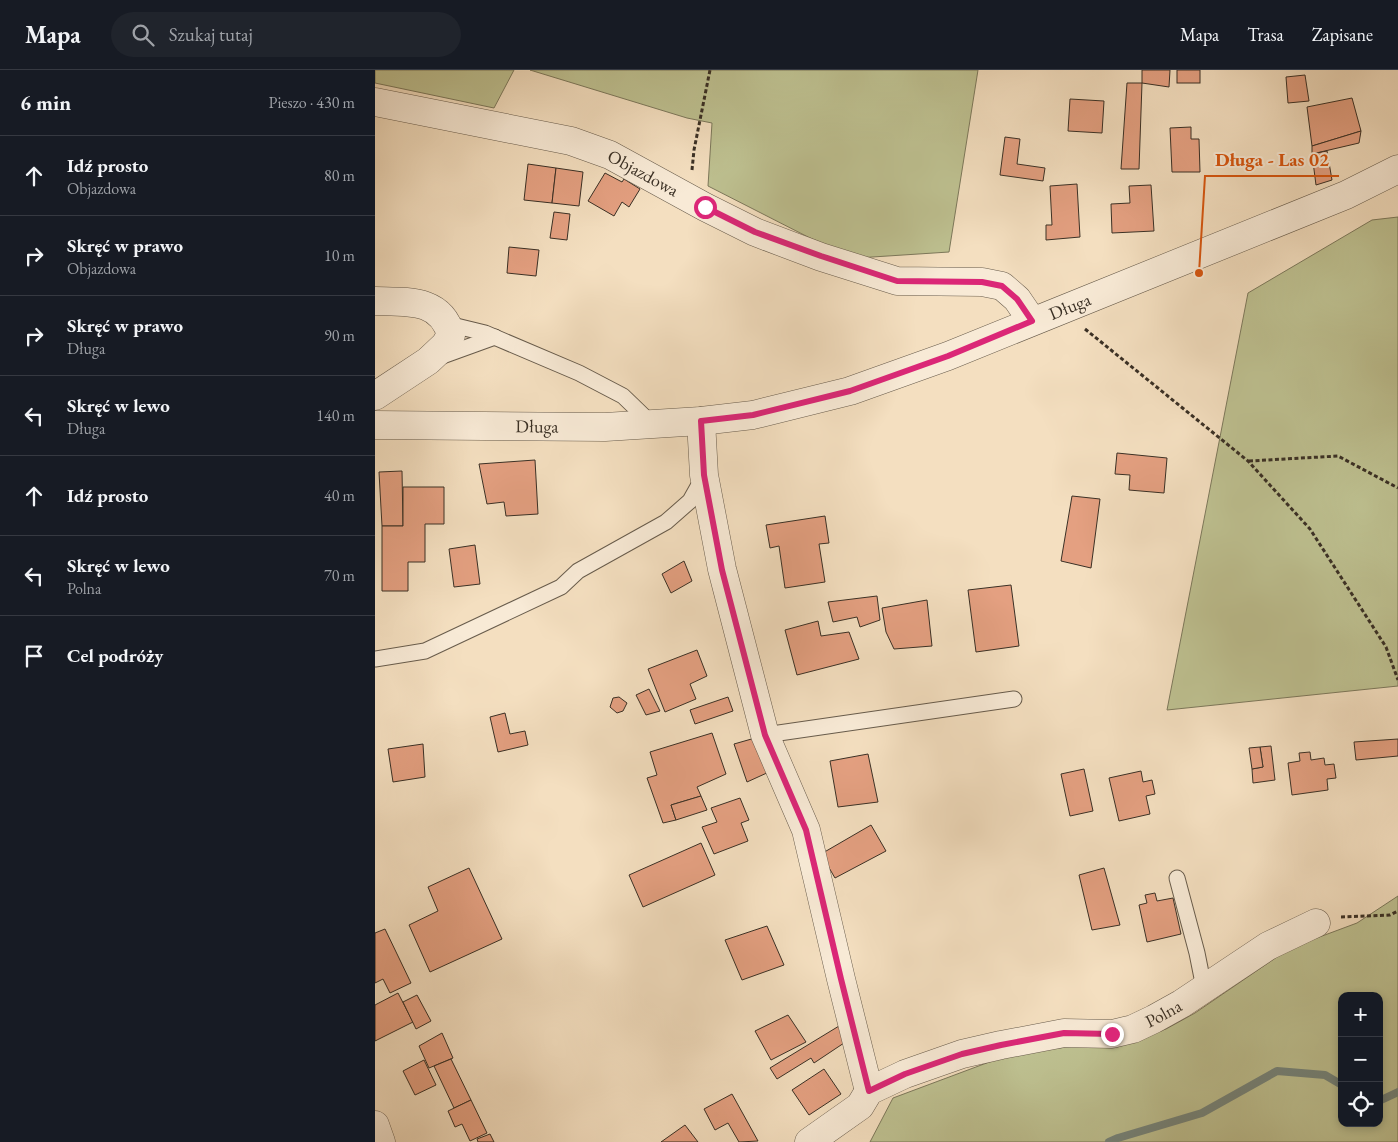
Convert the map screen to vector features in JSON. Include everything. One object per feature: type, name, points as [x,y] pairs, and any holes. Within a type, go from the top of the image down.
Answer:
[{"type":"street","name":"Objazdowa","points":[[375,102],[571,141],[611,155],[705,207],[755,232],[821,256],[897,281],[982,282],[1002,286],[1017,299],[1032,321]]},
{"type":"street","name":"Długa","points":[[375,425],[605,427],[701,421],[753,415],[850,391],[948,356],[1346,195],[1398,169]]},
{"type":"street","points":[[375,301],[424,304],[441,315],[448,324],[451,335],[445,345],[428,361],[375,396]]},
{"type":"street","points":[[701,421],[704,475],[722,570],[765,735],[806,830],[869,1091]]},
{"type":"street","name":"Polna","points":[[809,1142],[860,1106],[869,1091],[905,1074],[962,1054],[1064,1033],[1112,1034],[1133,1029],[1154,1019],[1205,988],[1268,946],[1317,923]]},
{"type":"street","points":[[375,1124],[381,1142]]},
{"type":"lane","points":[[448,324],[495,337],[579,374],[623,396],[652,424]]},
{"type":"lane","points":[[428,361],[450,355],[495,337]]},
{"type":"lane","points":[[375,658],[425,651],[561,587],[578,572],[666,522],[690,501],[704,475]]},
{"type":"lane","points":[[765,735],[1014,699]]},
{"type":"lane","points":[[1177,878],[1205,988]]},
{"type":"path","points":[[705,207],[695,186],[691,166],[710,70]]},
{"type":"path","points":[[1098,339],[1248,461],[1310,530],[1386,647],[1398,680]]},
{"type":"path","points":[[1248,461],[1338,456],[1398,488]]},
{"type":"path","points":[[1317,923],[1350,916],[1390,915],[1398,911]]},
{"type":"green space","points":[[375,70],[514,70],[494,108],[375,83]]},
{"type":"green space","points":[[530,70],[978,70],[949,252],[857,258],[810,238],[708,186],[712,123],[687,118]]},
{"type":"green space","points":[[1398,217],[1398,686],[1167,710],[1248,293],[1372,220]]},
{"type":"green space","points":[[1398,896],[1398,1142],[870,1142],[893,1098],[1000,1058],[1024,1052],[1119,1041],[1166,1029],[1195,1013],[1290,948],[1357,923]]},
{"type":"building","points":[[1142,70],[1170,70],[1169,87],[1142,83]]},
{"type":"building","points":[[1177,70],[1200,70],[1200,83],[1177,83]]},
{"type":"building","points":[[1305,75],[1309,101],[1288,103],[1286,77]]},
{"type":"building","points":[[1127,83],[1142,83],[1139,169],[1121,169]]},
{"type":"building","points":[[1352,98],[1361,131],[1312,146],[1307,107]]},
{"type":"building","points":[[1070,99],[1104,101],[1102,133],[1068,131]]},
{"type":"building","points":[[1191,127],[1191,139],[1199,139],[1200,172],[1172,172],[1170,128]]},
{"type":"building","points":[[1361,131],[1359,143],[1312,154],[1312,146]]},
{"type":"building","points":[[1005,137],[1020,139],[1017,164],[1045,168],[1043,181],[1000,175]]},
{"type":"building","points":[[1327,151],[1332,180],[1316,185],[1312,154]]},
{"type":"building","points":[[528,164],[556,168],[552,203],[524,200]]},
{"type":"building","points":[[556,168],[583,172],[579,206],[552,203]]},
{"type":"building","points":[[605,173],[622,182],[624,179],[640,189],[629,207],[622,202],[614,216],[588,201]]},
{"type":"building","points":[[1077,184],[1080,237],[1046,240],[1046,225],[1052,225],[1050,186]]},
{"type":"building","points":[[1151,185],[1154,231],[1112,233],[1111,204],[1130,203],[1129,186]]},
{"type":"building","points":[[554,212],[570,214],[567,240],[550,238]]},
{"type":"building","points":[[509,247],[539,250],[536,276],[507,273]]},
{"type":"building","points":[[1117,453],[1167,458],[1164,493],[1129,490],[1130,475],[1115,474]]},
{"type":"building","points":[[535,460],[538,514],[506,516],[504,502],[487,504],[479,464]]},
{"type":"building","points":[[402,471],[403,526],[382,526],[379,472]]},
{"type":"building","points":[[403,487],[444,487],[444,524],[425,524],[425,562],[408,562],[408,591],[382,591],[382,526],[403,526]]},
{"type":"building","points":[[1072,496],[1100,499],[1091,568],[1061,561]]},
{"type":"building","points":[[825,516],[829,543],[819,544],[825,582],[785,588],[779,546],[770,548],[766,525]]},
{"type":"building","points":[[475,545],[480,584],[454,587],[449,549]]},
{"type":"building","points":[[684,561],[692,581],[671,593],[662,574]]},
{"type":"building","points":[[1011,585],[1019,646],[976,652],[968,590]]},
{"type":"building","points":[[877,596],[880,620],[860,627],[857,617],[833,622],[828,602]]},
{"type":"building","points":[[927,600],[932,646],[894,649],[886,632],[882,608]]},
{"type":"building","points":[[818,621],[821,636],[849,632],[859,659],[797,675],[785,630]]},
{"type":"building","points":[[697,650],[707,676],[690,684],[696,699],[665,712],[648,669]]},
{"type":"building","points":[[649,689],[660,711],[646,715],[636,695]]},
{"type":"building","points":[[619,697],[627,703],[623,711],[617,713],[610,707],[613,698]]},
{"type":"building","points":[[728,697],[733,711],[695,724],[690,710]]},
{"type":"building","points":[[505,713],[510,734],[525,731],[528,745],[498,752],[490,717]]},
{"type":"building","points":[[712,733],[726,774],[697,787],[701,796],[671,805],[676,820],[663,823],[647,778],[657,775],[650,752]]},
{"type":"building","points":[[755,738],[769,772],[747,782],[734,744]]},
{"type":"building","points":[[1398,739],[1398,756],[1356,760],[1354,742]]},
{"type":"building","points":[[423,744],[425,777],[393,782],[388,749]]},
{"type":"building","points":[[1271,746],[1275,780],[1253,783],[1252,769],[1263,767],[1260,747]]},
{"type":"building","points":[[1260,747],[1263,767],[1252,769],[1249,748]]},
{"type":"building","points":[[1310,752],[1311,760],[1324,758],[1325,765],[1334,764],[1336,778],[1327,779],[1328,790],[1292,795],[1288,763],[1300,761],[1299,753]]},
{"type":"building","points":[[868,754],[878,802],[838,807],[830,761]]},
{"type":"building","points":[[1084,769],[1093,811],[1070,816],[1061,774]]},
{"type":"building","points":[[1141,771],[1143,782],[1152,780],[1155,794],[1146,796],[1150,814],[1119,821],[1109,778]]},
{"type":"building","points":[[701,796],[707,810],[676,820],[671,805]]},
{"type":"building","points":[[740,798],[749,820],[741,823],[748,841],[714,854],[702,827],[717,822],[711,808]]},
{"type":"building","points":[[871,825],[886,851],[835,878],[821,854]]},
{"type":"building","points":[[701,843],[715,875],[643,907],[629,875]]},
{"type":"building","points":[[469,868],[502,939],[430,972],[409,925],[438,911],[428,887]]},
{"type":"building","points":[[1104,868],[1120,925],[1092,930],[1079,875]]},
{"type":"building","points":[[1155,893],[1157,901],[1173,898],[1181,934],[1147,942],[1139,905],[1147,903],[1145,895]]},
{"type":"building","points":[[767,926],[784,965],[742,980],[725,940]]},
{"type":"building","points":[[385,929],[411,983],[390,993],[383,979],[375,983],[375,933]]},
{"type":"building","points":[[398,993],[413,1022],[375,1041],[375,1005]]},
{"type":"building","points":[[417,995],[431,1021],[416,1029],[403,1002]]},
{"type":"building","points":[[788,1015],[806,1042],[771,1060],[755,1031]]},
{"type":"building","points":[[839,1026],[844,1043],[814,1063],[811,1058],[777,1079],[770,1068]]},
{"type":"building","points":[[442,1033],[453,1058],[429,1068],[419,1046]]},
{"type":"building","points":[[451,1059],[471,1100],[454,1108],[434,1066]]},
{"type":"building","points":[[424,1060],[436,1085],[415,1095],[403,1071]]},
{"type":"building","points":[[824,1069],[841,1094],[809,1115],[792,1090]]},
{"type":"building","points":[[732,1094],[758,1141],[739,1142],[728,1123],[715,1130],[704,1109]]},
{"type":"building","points":[[471,1100],[487,1133],[470,1141],[462,1124],[455,1127],[448,1111]]},
{"type":"building","points":[[685,1125],[698,1142],[661,1142]]},
{"type":"building","points":[[490,1134],[494,1142],[478,1142],[477,1139]]},
{"type":"waterway","points":[[1109,1142],[1202,1113],[1277,1071],[1325,1075],[1338,1083]]},
{"type":"waterway","points":[[1383,1099],[1398,1092]]},
{"type":"place","name":"Długa - Las 02","points":[[1199,273]]},
{"type":"route","points":[[705,207],[755,232],[897,281],[982,282],[1002,286],[1017,299],[1032,321],[948,356],[850,391],[753,415],[701,421],[704,475],[722,570],[765,735],[806,830],[869,1091],[905,1074],[962,1054],[1064,1033],[1112,1034]]}]
